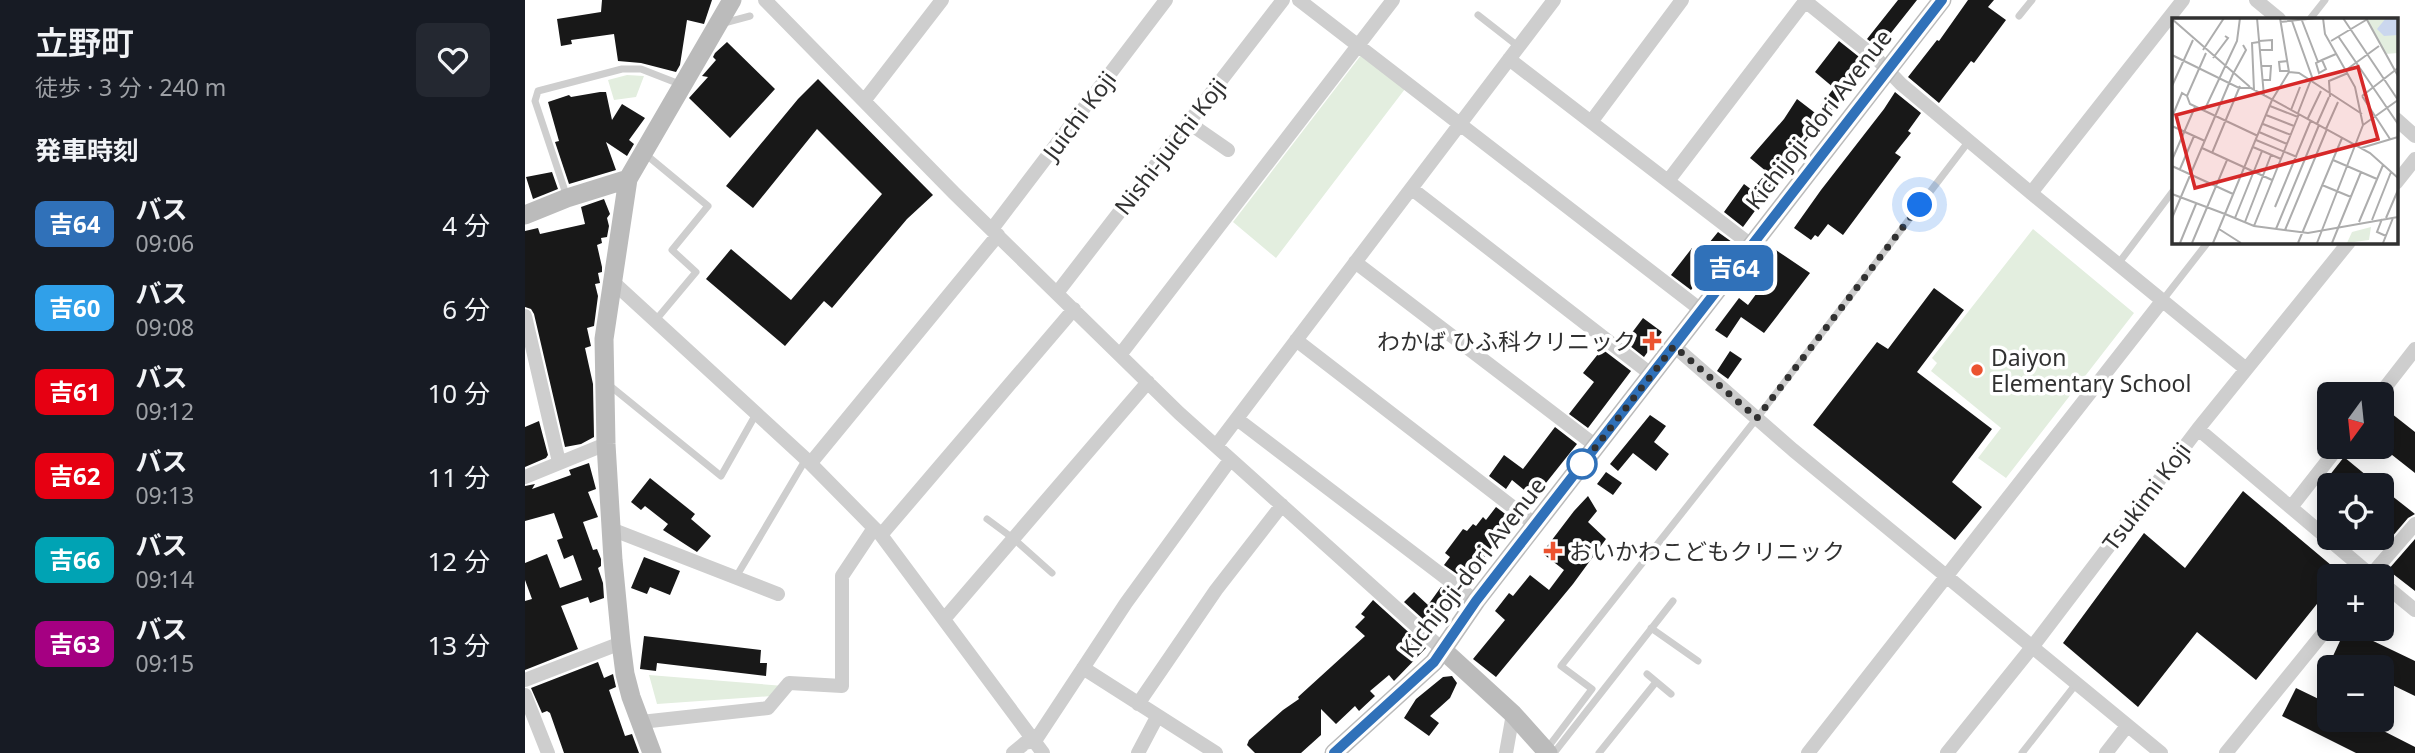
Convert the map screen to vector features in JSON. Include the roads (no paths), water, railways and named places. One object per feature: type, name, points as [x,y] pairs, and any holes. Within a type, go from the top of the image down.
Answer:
[{"type":"street","points":[[652,753],[625,674],[621,643],[606,443],[604,339],[628,179],[732,0]]},
{"type":"street","points":[[765,0],[1148,382],[1230,460],[1513,714],[1549,752]]},
{"type":"street","points":[[864,101],[942,0]]},
{"type":"street","name":"Juichi Koji","points":[[808,461],[814,459],[995,232],[1166,0]]},
{"type":"street","name":"Nishi-juichi Koji","points":[[1057,293],[1283,0]]},
{"type":"street","points":[[1299,0],[1701,310]]},
{"type":"street","points":[[1120,355],[1393,0]]},
{"type":"street","points":[[1216,446],[1554,0]]},
{"type":"street","points":[[1591,122],[1682,0]]},
{"type":"street","points":[[1668,181],[1805,0],[2031,193],[2246,369]]},
{"type":"street","name":"Kichijoji-dori Avenue","points":[[1334,753],[1434,662],[1476,601],[1942,0]]},
{"type":"street","points":[[2031,193],[2183,0]]},
{"type":"street","points":[[2256,0],[2278,18]]},
{"type":"street","points":[[1509,59],[1751,245]]},
{"type":"street","points":[[2397,120],[2415,136]]},
{"type":"street","points":[[1189,122],[1228,150]]},
{"type":"street","points":[[2397,182],[2415,159]]},
{"type":"street","points":[[525,215],[567,198],[628,179]]},
{"type":"street","points":[[1412,189],[1652,375]]},
{"type":"street","name":"Tsukimi Koji","points":[[1947,753],[2033,646],[2198,429],[2348,243]]},
{"type":"street","points":[[1355,262],[1596,446]]},
{"type":"street","points":[[613,282],[808,461],[878,531],[1039,747]]},
{"type":"street","points":[[1808,753],[2162,301]]},
{"type":"street","points":[[641,722],[768,708],[789,683],[842,686],[842,576],[878,531],[1074,309]]},
{"type":"street","points":[[525,316],[532,374],[559,462]]},
{"type":"street","points":[[1296,341],[1536,525]]},
{"type":"street","points":[[1674,346],[2161,753]]},
{"type":"street","points":[[2389,382],[2415,349]]},
{"type":"street","points":[[945,618],[1148,382]]},
{"type":"street","points":[[1237,419],[1476,601]]},
{"type":"street","points":[[2198,429],[2359,564]]},
{"type":"street","points":[[525,477],[606,443]]},
{"type":"street","points":[[2292,506],[2329,459]]},
{"type":"street","points":[[1039,747],[1083,668],[1126,603],[1230,460]]},
{"type":"street","points":[[1138,704],[1216,590],[1282,505]]},
{"type":"street","points":[[2384,564],[2415,523]]},
{"type":"street","points":[[611,529],[778,594]]},
{"type":"street","points":[[2394,593],[2415,610]]},
{"type":"street","points":[[2227,753],[2317,640]]},
{"type":"street","points":[[525,680],[621,643]]},
{"type":"street","points":[[1083,668],[1216,753]]},
{"type":"street","points":[[525,695],[548,753]]},
{"type":"street","points":[[1506,753],[1513,714]]},
{"type":"street","points":[[1138,753],[1157,717]]},
{"type":"street","points":[[2106,753],[2127,726]]},
{"type":"street","points":[[1013,753],[1025,743],[1039,747]]},
{"type":"lane","points":[[2019,16],[2032,0]]},
{"type":"lane","points":[[2311,18],[2325,0]]},
{"type":"lane","points":[[1478,15],[1518,47]]},
{"type":"lane","points":[[717,24],[750,16]]},
{"type":"lane","points":[[567,198],[535,101],[538,91],[622,69],[641,69],[682,85]]},
{"type":"lane","points":[[1549,752],[1592,689],[1562,666],[1757,418],[1969,141]]},
{"type":"lane","points":[[643,152],[708,206],[672,250],[697,272],[655,321]]},
{"type":"lane","points":[[2118,264],[2172,192]]},
{"type":"lane","points":[[2162,301],[2207,243]]},
{"type":"lane","points":[[605,382],[721,475],[756,413]]},
{"type":"lane","points":[[736,578],[803,464],[808,461]]},
{"type":"lane","points":[[987,519],[1052,573]]},
{"type":"lane","points":[[1549,752],[1673,601]]},
{"type":"lane","points":[[1651,628],[1698,662]]},
{"type":"lane","points":[[1647,674],[1671,695]]},
{"type":"lane","points":[[1599,753],[1656,682]]},
{"type":"lane","points":[[2022,753],[2077,683]]},
{"type":"place","name":"わかば ひふ科クリニック","points":[[1652,341]]},
{"type":"place","name":"Daiyon Elementary School","points":[[1977,370]]},
{"type":"place","name":"おいかわこどもクリニック","points":[[1553,551]]}]
